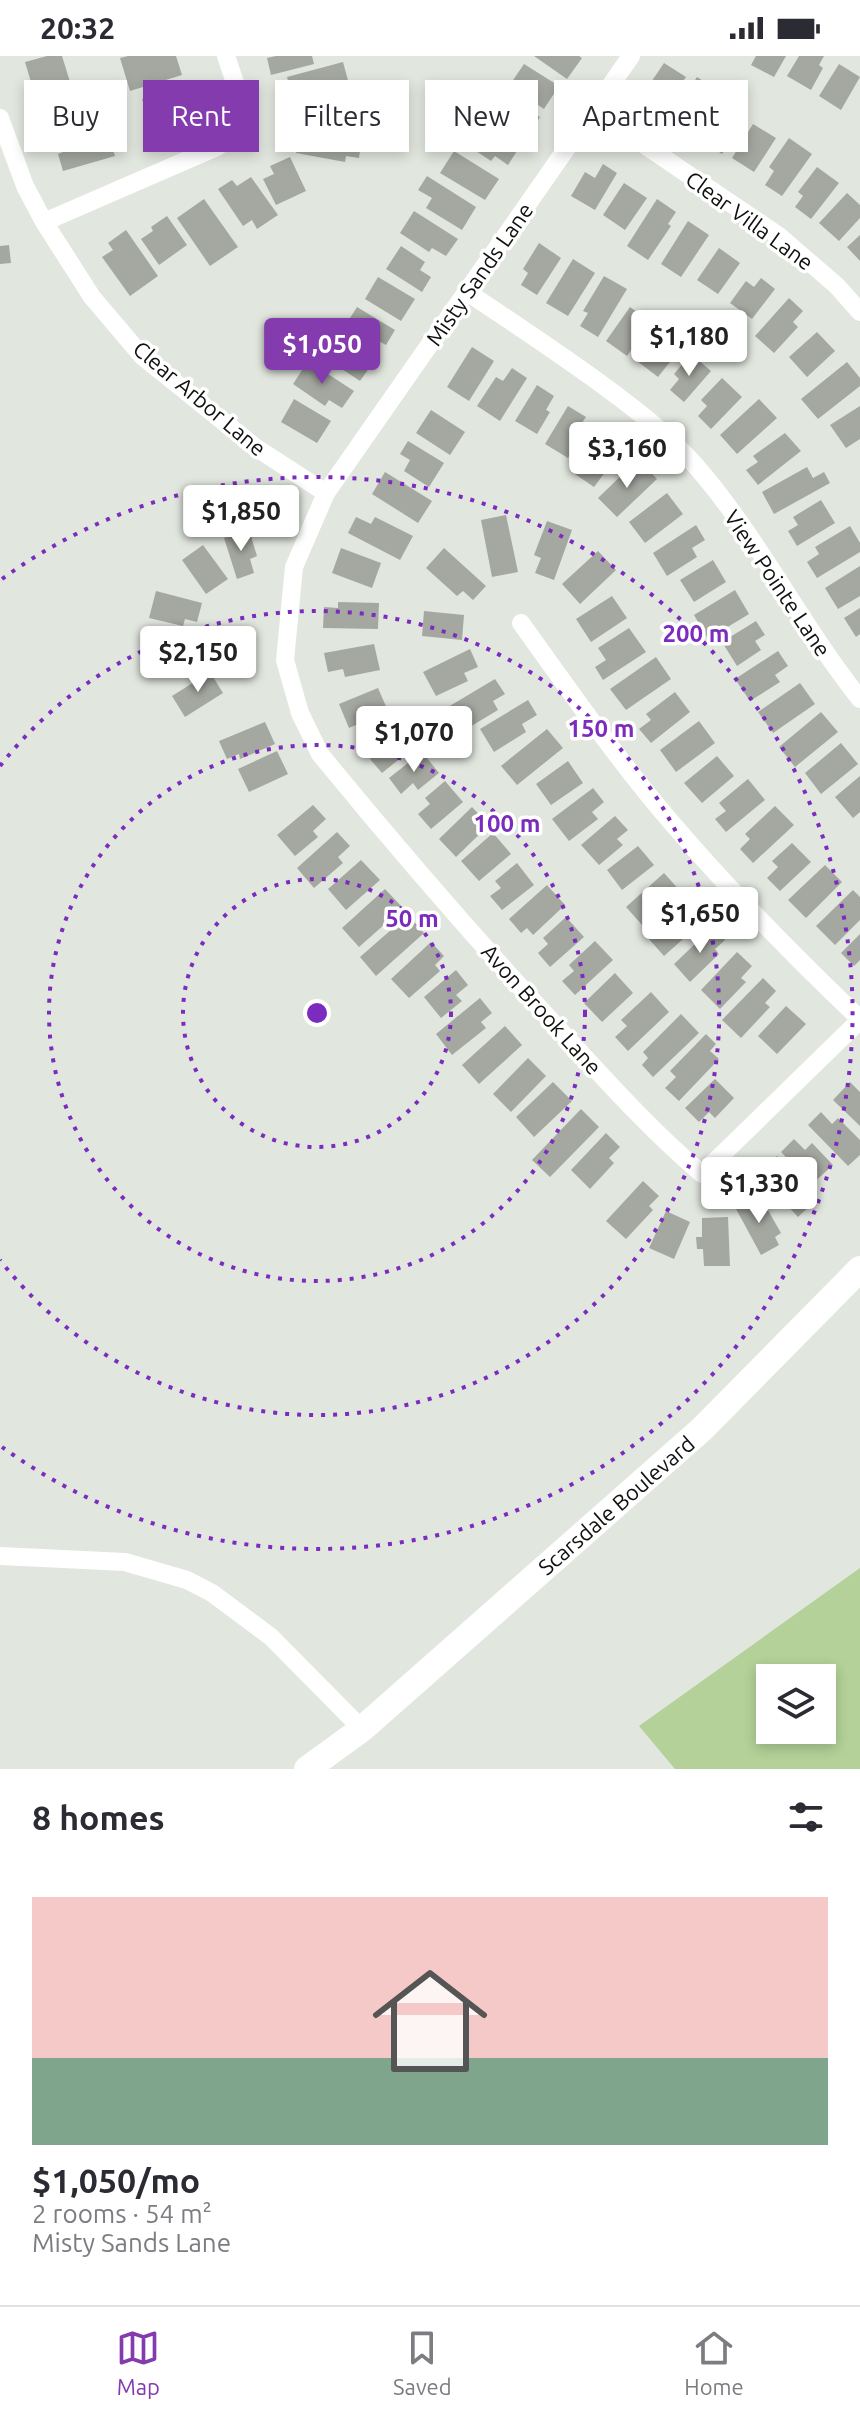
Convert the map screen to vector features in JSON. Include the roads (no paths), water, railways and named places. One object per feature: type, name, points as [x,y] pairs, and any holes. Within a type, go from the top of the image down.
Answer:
[{"type":"main road","name":"Scarsdale Boulevard","points":[[323,1769],[362,1729],[702,1429],[860,1269]]},
{"type":"main road","name":"Scarsdale Boulevard","points":[[307,1769],[362,1729]]},
{"type":"street","points":[[44,222],[217,147],[240,130],[244,109],[226,56]]},
{"type":"street","name":"Misty Sands Lane","points":[[614,80],[631,56]]},
{"type":"street","name":"Clear Arbor Lane","points":[[0,118],[25,186],[44,222],[92,297],[142,356],[255,447],[326,493]]},
{"type":"street","name":"Misty Sands Lane","points":[[286,628],[294,567],[326,493],[564,152]]},
{"type":"street","name":"Clear Villa Lane","points":[[655,152],[779,236],[837,286],[860,312]]},
{"type":"street","name":"View Pointe Lane","points":[[467,292],[554,349],[633,408],[695,465],[732,513],[814,637],[859,696]]},
{"type":"street","points":[[521,623],[622,762],[670,820],[761,920],[860,1020]]},
{"type":"street","name":"Avon Brook Lane","points":[[286,628],[285,660],[300,713],[320,754],[524,992],[616,1092],[702,1174],[860,1020]]},
{"type":"street","points":[[0,1556],[125,1562],[187,1580],[212,1593],[271,1637],[362,1729]]}]
